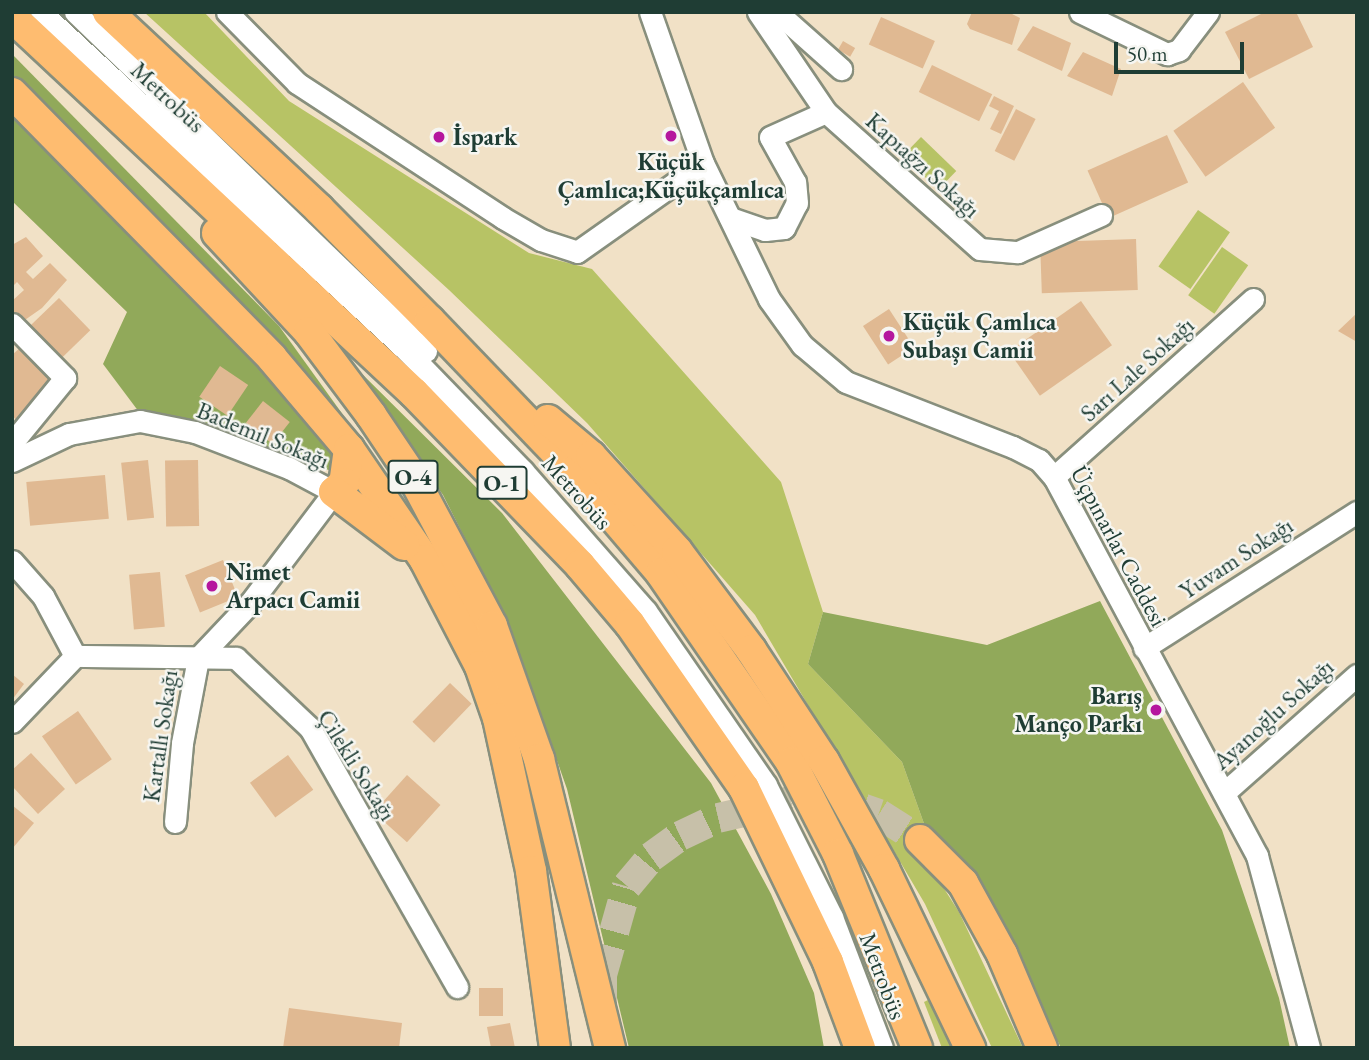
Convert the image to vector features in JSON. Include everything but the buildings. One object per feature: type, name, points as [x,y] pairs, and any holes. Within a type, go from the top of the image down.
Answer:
[{"type":"highway","name":"O-1","points":[[108,12],[319,209],[430,321],[574,471],[661,573],[735,674],[791,762],[838,854],[917,1048]]},
{"type":"highway","name":"O-1","points":[[12,20],[414,393],[571,555],[631,624],[744,788],[817,937],[860,1048]]},
{"type":"highway","name":"O-4","points":[[12,20],[183,195],[309,332],[414,479],[492,626],[518,692],[539,760],[610,1048]]},
{"type":"highway","points":[[12,93],[272,358],[349,449],[425,560],[480,666],[501,729],[531,871],[555,1048]]},
{"type":"highway","points":[[430,321],[591,456],[677,551],[751,650],[824,761],[884,869],[970,1048]]},
{"type":"highway","points":[[349,449],[344,483],[334,492],[425,560]]},
{"type":"highway","points":[[920,841],[963,883],[1002,954],[1042,1048]]},
{"type":"street","name":"Metrobüs","points":[[41,12],[402,346],[523,471],[646,611],[766,785],[832,917],[882,1048]]},
{"type":"street","name":"Metrobüs","points":[[75,12],[412,336],[603,541],[659,607],[782,793],[841,912],[893,1048]]},
{"type":"street","points":[[226,12],[297,83],[503,218],[541,240],[577,252],[702,163]]},
{"type":"street","name":"Üçpınarlar Caddesi","points":[[650,12],[702,163],[769,299],[802,345],[846,382],[1013,447],[1039,460],[1054,477],[1257,856],[1309,1048]]},
{"type":"street","name":"Kapıağzı Sokağı","points":[[758,12],[826,112],[980,250],[1018,252],[1101,215]]},
{"type":"street","points":[[777,12],[841,69]]},
{"type":"street","points":[[1080,12],[1167,54],[1179,50],[1208,12]]},
{"type":"street","points":[[730,218],[765,230],[784,228],[797,202],[795,182],[770,137],[826,112]]},
{"type":"street","name":"Sarı Lale Sokağı","points":[[1054,477],[1253,299]]},
{"type":"street","points":[[12,324],[65,378],[12,443]]},
{"type":"street","name":"Bademil Sokağı","points":[[12,461],[69,434],[140,421],[195,432],[289,468],[334,492]]},
{"type":"street","points":[[198,658],[250,603],[334,492]]},
{"type":"street","name":"Yuvam Sokağı","points":[[1144,648],[1357,512]]},
{"type":"street","points":[[12,561],[43,596],[75,656],[12,722]]},
{"type":"street","name":"Çilekli Sokağı","points":[[75,656],[236,658],[310,728],[457,986]]},
{"type":"street","name":"Kartallı Sokağı","points":[[175,822],[182,743],[198,658]]},
{"type":"street","name":"Ayanoğlu Sokağı","points":[[1224,793],[1357,675]]},
{"type":"green space","points":[[144,12],[204,12],[289,101],[529,253],[592,269],[781,482],[823,612],[808,664],[902,762],[927,832],[909,853],[943,887],[959,912],[1023,1048],[992,1048],[925,904],[755,615],[587,423],[449,290]]},
{"type":"green space","points":[[12,54],[279,326],[395,487],[392,495],[12,81]]},
{"type":"green space","points":[[12,108],[213,310],[333,451],[329,470],[151,428],[103,364],[127,312],[12,201]]},
{"type":"green space","points":[[921,137],[956,171],[938,190],[903,156]]},
{"type":"green space","points":[[1198,210],[1230,232],[1190,289],[1158,267]]},
{"type":"green space","points":[[1222,247],[1248,265],[1214,314],[1188,295]]},
{"type":"green space","points":[[348,360],[502,513],[711,783],[771,894],[814,993],[824,1048],[629,1048],[567,789],[510,627],[443,495]]},
{"type":"green space","points":[[1100,601],[1222,830],[1279,998],[1290,1048],[1061,1048],[1024,971],[927,832],[902,762],[808,664],[823,612],[987,645]]},
{"type":"green space","points":[[932,998],[954,1048],[942,1048],[924,1002]]},
{"type":"tunnel","points":[[602,1003],[602,975],[627,886],[651,857],[680,836],[718,818],[821,794],[879,814],[920,840]]},
{"type":"place","name":"Küçük Çamlıca;Küçükçamlıca","points":[[671,136]]},
{"type":"place","name":"İspark","points":[[439,137]]},
{"type":"place","name":"Küçük Çamlıca Subaşı Camii","points":[[889,336]]},
{"type":"place","name":"Nimet Arpacı Camii","points":[[212,586]]},
{"type":"place","name":"Barış Manço Parkı","points":[[1156,710]]}]
